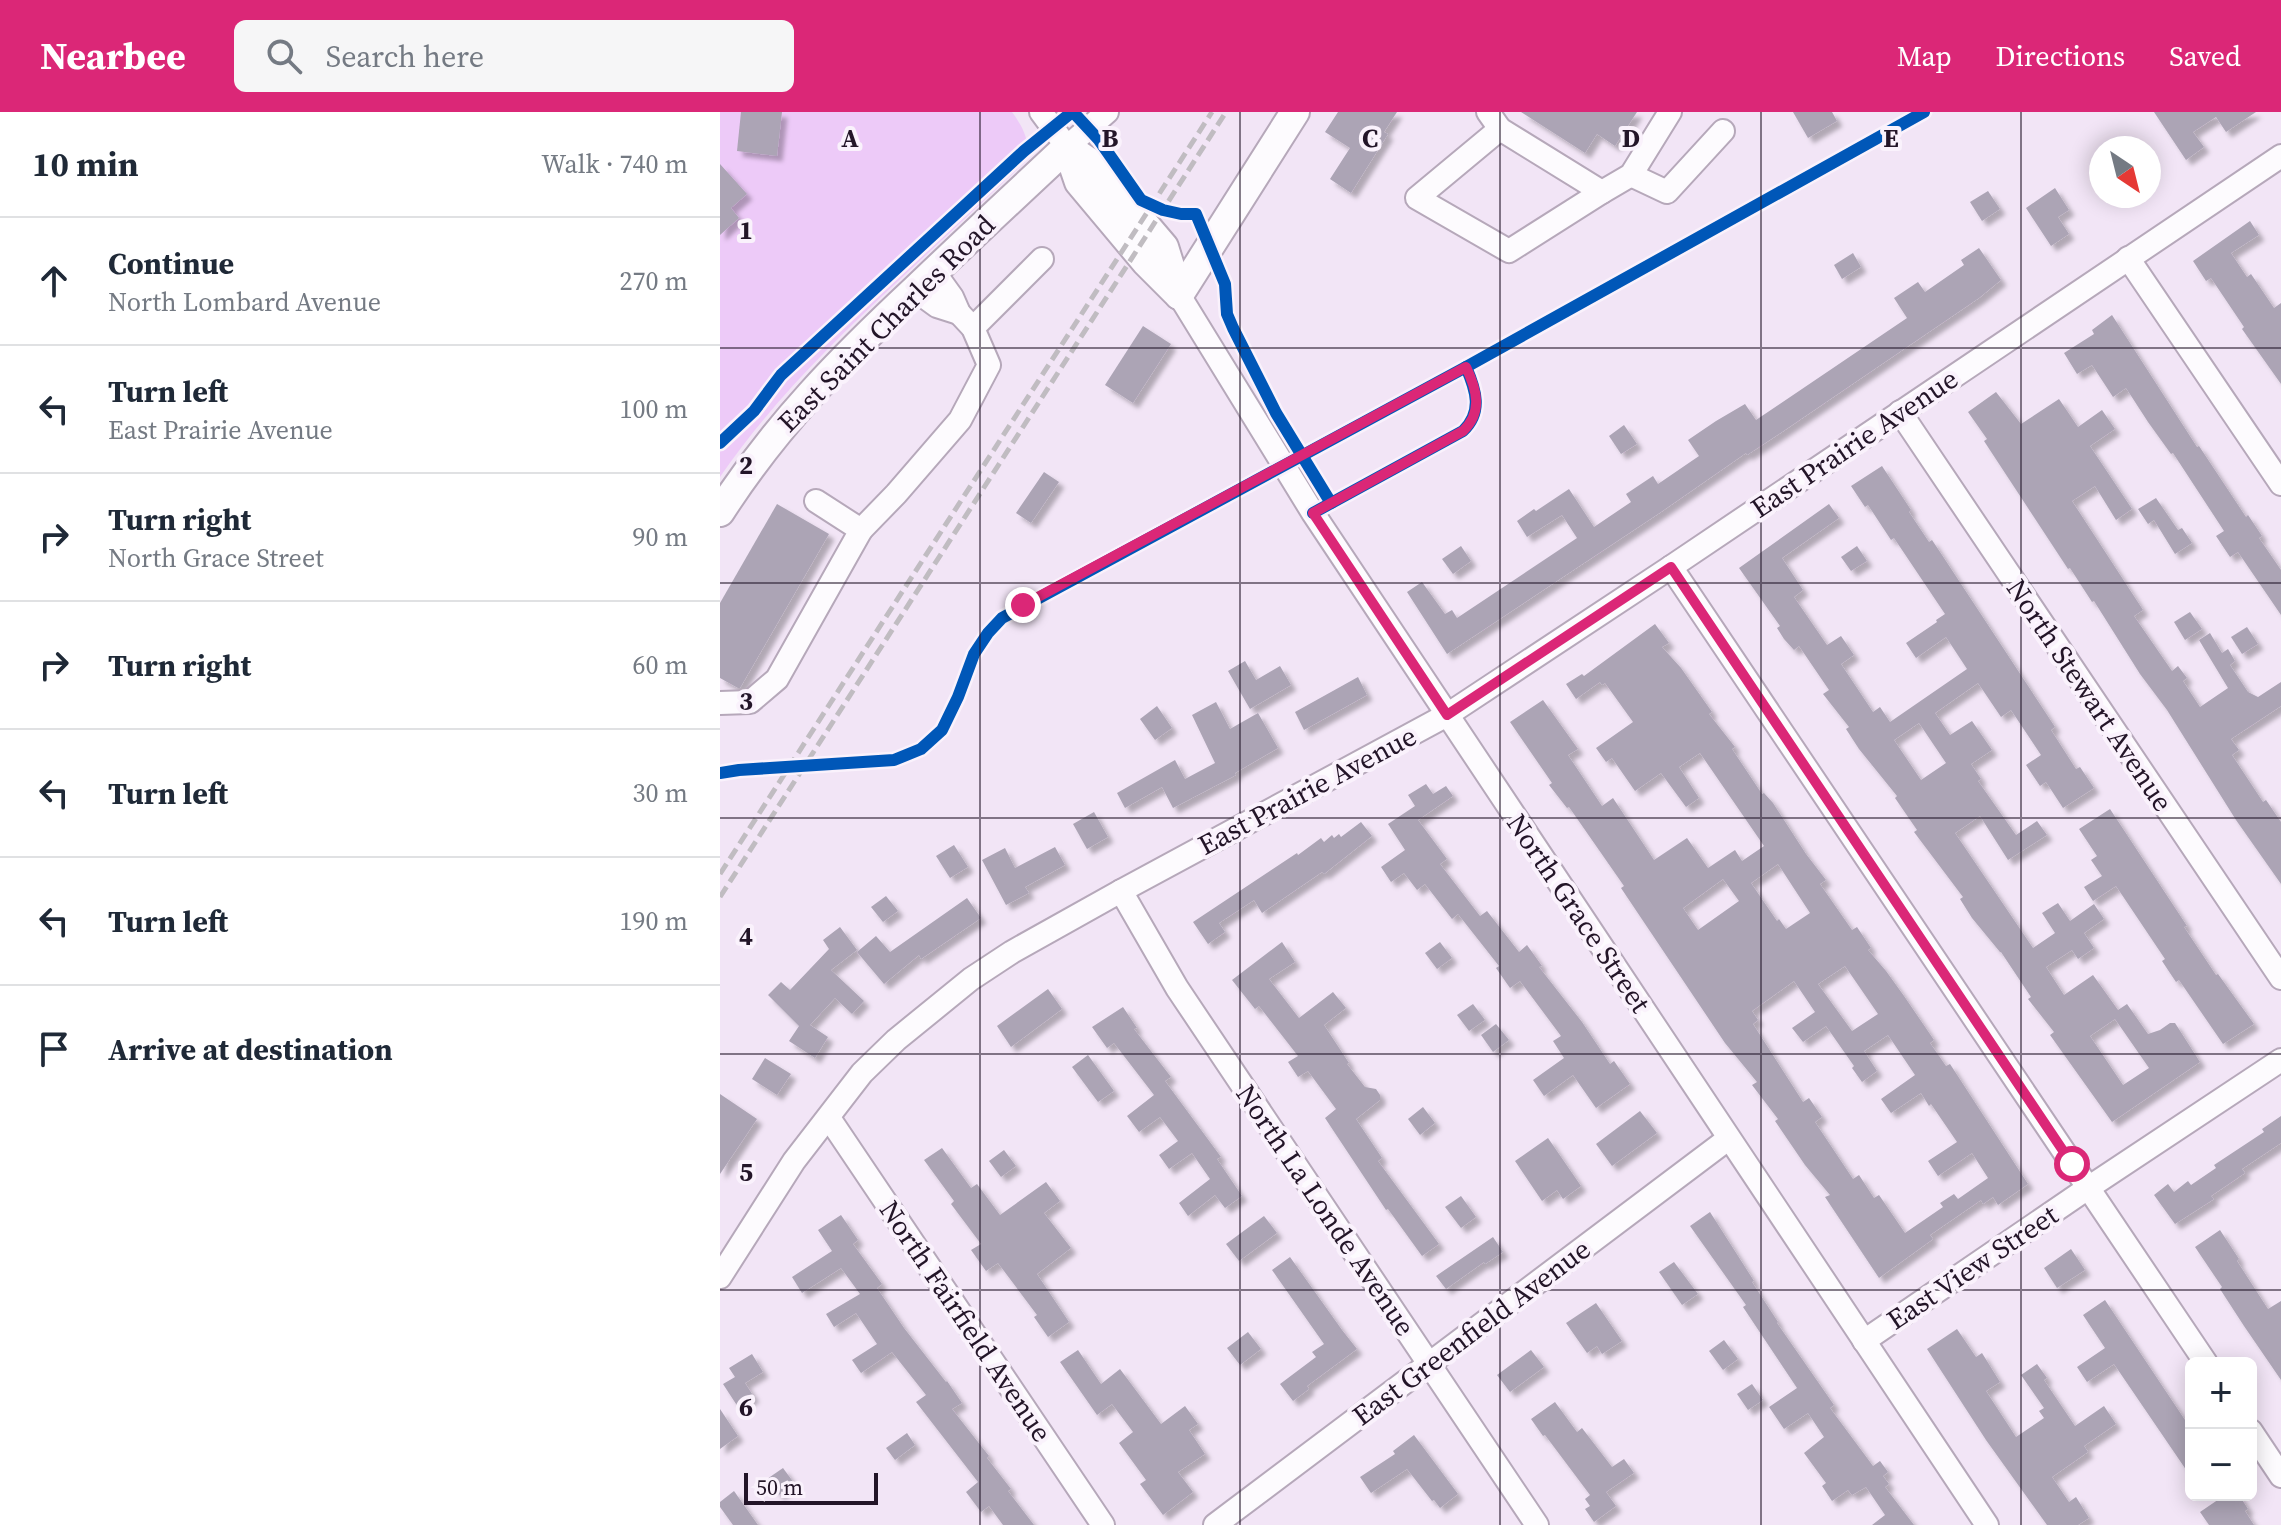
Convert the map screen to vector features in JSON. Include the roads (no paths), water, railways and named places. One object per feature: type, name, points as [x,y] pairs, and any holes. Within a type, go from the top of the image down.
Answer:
[{"type":"main road","points":[[1179,295],[1295,112]]},
{"type":"main road","name":"East Saint Charles Road","points":[[720,512],[747,469],[819,384],[1067,147]]},
{"type":"main road","name":"North Grace Street","points":[[1067,147],[1095,166],[1164,247],[1179,295]]},
{"type":"street","points":[[1041,112],[1067,147],[1107,112]]},
{"type":"street","points":[[1602,192],[1494,121],[1417,198],[1509,251],[1631,175],[1670,112]]},
{"type":"street","points":[[1631,175],[1667,192],[1723,131]]},
{"type":"street","name":"East Prairie Avenue","points":[[720,1277],[794,1161],[862,1073],[933,1008],[971,979],[1012,952],[1121,891],[1447,715],[2281,156]]},
{"type":"street","points":[[2128,258],[2281,484]]},
{"type":"street","points":[[966,320],[1042,259]]},
{"type":"street","points":[[720,703],[750,702],[777,679],[861,530],[960,420],[989,365],[952,297],[925,281]]},
{"type":"street","name":"North Grace Street","points":[[1179,295],[1313,513],[1987,1525]]},
{"type":"street","name":"North Stewart Avenue","points":[[1900,412],[2281,978]]},
{"type":"street","points":[[816,501],[861,530]]},
{"type":"street","points":[[1671,567],[2202,1357]]},
{"type":"street","name":"North La Londe Avenue","points":[[1121,891],[1177,988],[1537,1525]]},
{"type":"street","name":"East View Street","points":[[1864,1341],[2281,1060]]},
{"type":"street","name":"North Fairfield Avenue","points":[[829,1118],[1103,1525]]},
{"type":"street","name":"East Greenfield Avenue","points":[[1215,1525],[1728,1139]]},
{"type":"street","points":[[2257,1440],[2281,1476]]},
{"type":"railway","points":[[720,874],[1212,112]]},
{"type":"railway","points":[[720,897],[1226,112]]}]
